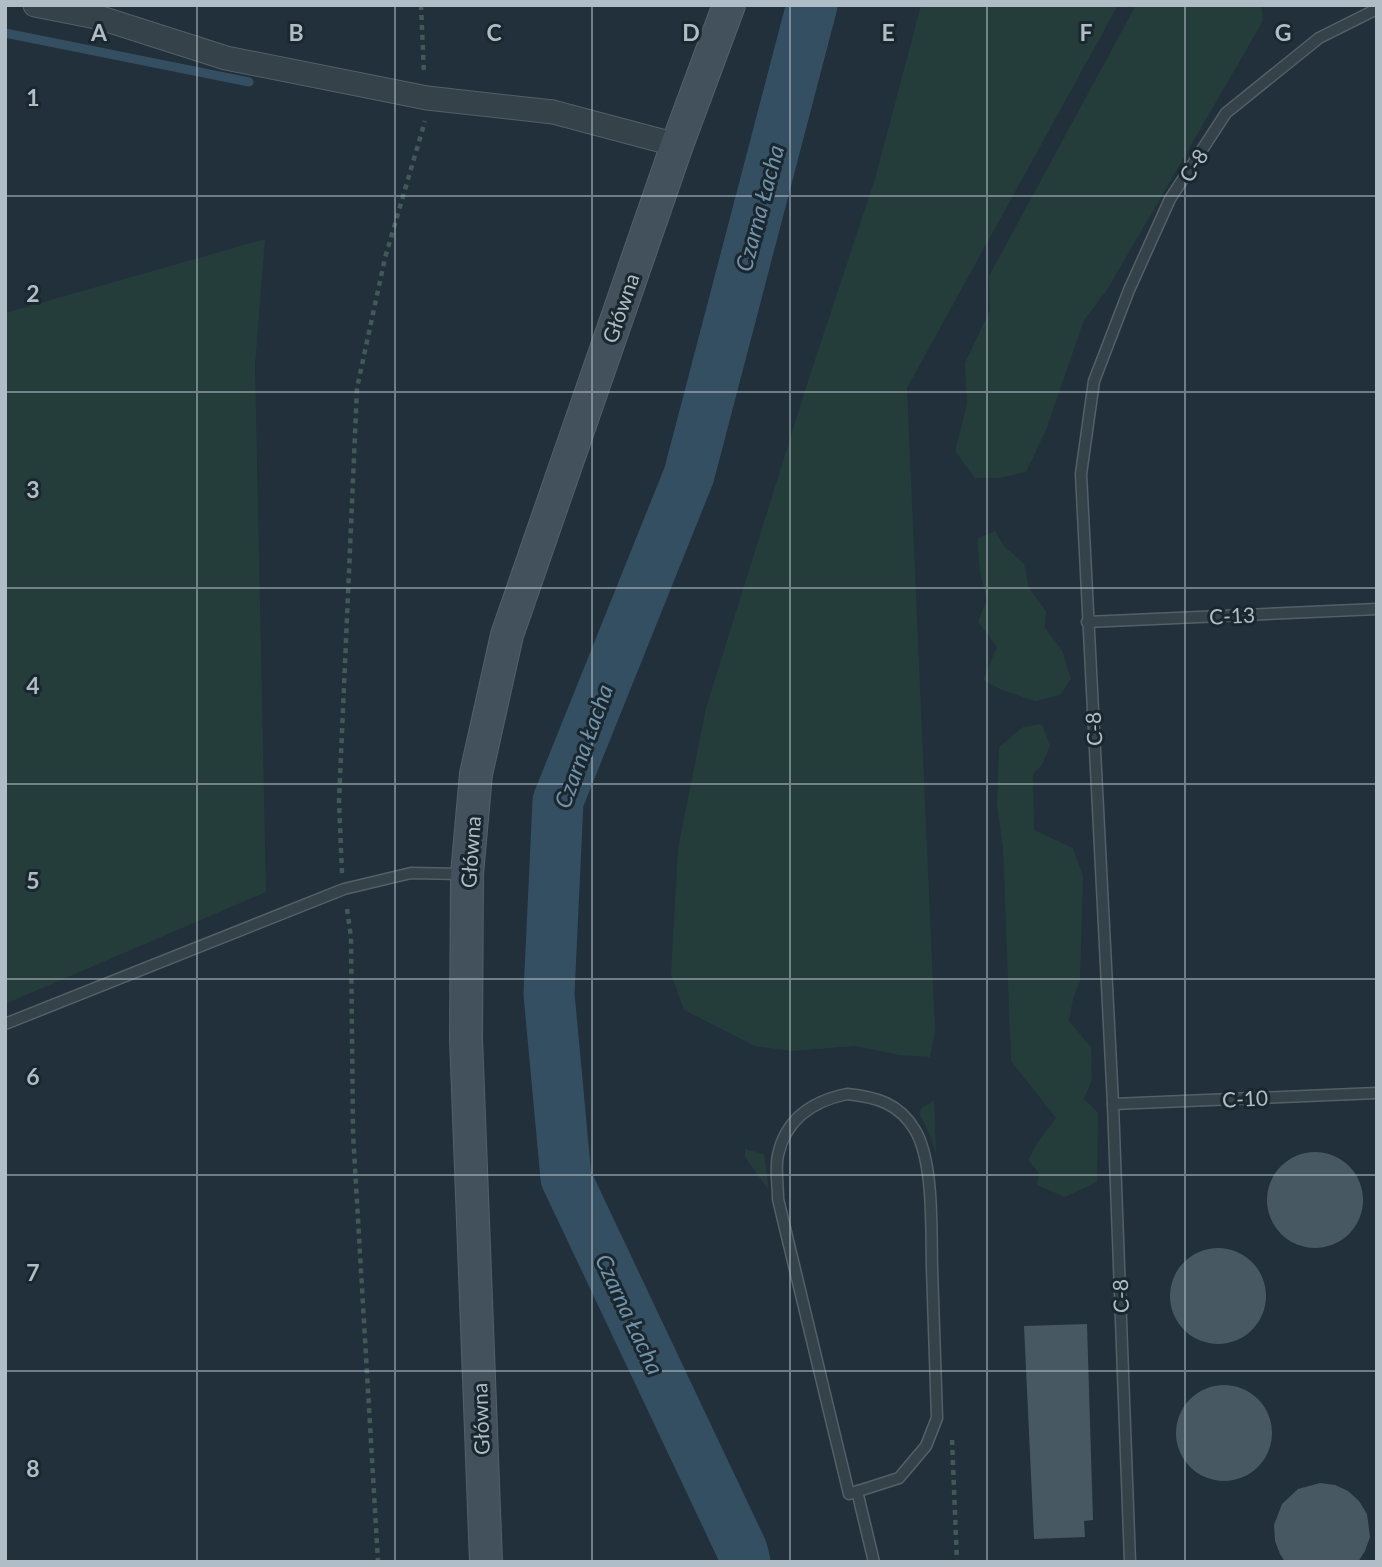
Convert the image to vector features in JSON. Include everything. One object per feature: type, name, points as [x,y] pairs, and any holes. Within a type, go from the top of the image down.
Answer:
[{"type":"main road","name":"Główna","points":[[486,1562],[466,1038],[467,874],[476,774],[507,635],[672,159],[729,5]]},
{"type":"street","points":[[35,5],[102,12],[226,58],[427,98],[553,111],[672,159]]},
{"type":"lane","name":"C-8","points":[[1130,1562],[1113,1104],[1081,474],[1094,381],[1129,290],[1171,199],[1226,113],[1319,38],[1377,9]]},
{"type":"lane","name":"C-13","points":[[1087,622],[1377,608]]},
{"type":"lane","points":[[5,1024],[344,889],[411,873],[467,874]]},
{"type":"lane","name":"C-10","points":[[1113,1104],[1377,1093]]},
{"type":"lane","points":[[847,1094],[875,1097],[897,1109],[915,1130],[925,1156],[937,1418],[926,1446],[899,1478],[857,1491],[849,1494],[778,1199],[778,1156],[786,1133],[803,1112],[823,1099],[847,1094]]},
{"type":"lane","points":[[857,1491],[874,1562]]},
{"type":"path","points":[[421,5],[425,79]]},
{"type":"path","points":[[342,874],[339,800],[357,388],[385,258],[428,112]]},
{"type":"path","points":[[346,901],[351,937],[353,1133],[377,1562]]},
{"type":"path","points":[[952,1440],[957,1562]]},
{"type":"green space","points":[[921,5],[1118,5],[907,388],[935,1031],[930,1057],[899,1055],[856,1046],[791,1051],[755,1046],[684,1010],[671,974],[678,849],[706,708],[809,378],[875,179]]},
{"type":"green space","points":[[1136,5],[1261,5],[1263,21],[1107,290],[1084,320],[1046,430],[1026,472],[1000,478],[975,478],[955,451],[967,404],[965,363],[990,310],[989,276]]},
{"type":"green space","points":[[265,239],[255,365],[266,892],[5,1004],[5,313]]},
{"type":"green space","points":[[995,531],[1004,546],[1024,564],[1029,588],[1046,611],[1045,628],[1062,650],[1071,679],[1060,695],[1035,701],[1002,690],[983,680],[997,647],[978,622],[987,600],[980,572],[977,539]]},
{"type":"green space","points":[[1042,724],[1050,746],[1042,765],[1033,774],[1034,830],[1073,848],[1083,876],[1080,981],[1069,1021],[1091,1047],[1092,1079],[1084,1099],[1098,1113],[1097,1182],[1065,1197],[1037,1185],[1039,1173],[1028,1160],[1056,1118],[1011,1061],[1003,847],[997,806],[999,747],[1023,727]]},
{"type":"green space","points":[[934,1100],[936,1154],[920,1115],[921,1109]]},
{"type":"green space","points":[[745,1149],[764,1154],[769,1191],[745,1157]]},
{"type":"building","points":[[1315,1152],[1333,1156],[1349,1166],[1359,1182],[1363,1200],[1359,1218],[1349,1234],[1333,1244],[1315,1248],[1297,1244],[1281,1234],[1271,1218],[1267,1200],[1271,1182],[1281,1166],[1297,1156]]},
{"type":"building","points":[[1218,1248],[1236,1252],[1252,1262],[1262,1278],[1266,1296],[1262,1314],[1252,1330],[1236,1340],[1218,1344],[1200,1340],[1184,1330],[1174,1314],[1170,1296],[1174,1278],[1184,1262],[1200,1252]]},
{"type":"building","points":[[1087,1324],[1093,1520],[1084,1521],[1085,1537],[1034,1539],[1024,1326]]},
{"type":"building","points":[[1224,1385],[1242,1389],[1258,1399],[1268,1415],[1272,1433],[1268,1451],[1258,1467],[1242,1477],[1224,1481],[1206,1477],[1190,1467],[1180,1451],[1176,1433],[1180,1415],[1190,1399],[1206,1389]]},
{"type":"building","points":[[1320,1483],[1335,1485],[1348,1491],[1359,1501],[1367,1514],[1370,1537],[1358,1562],[1285,1562],[1280,1554],[1275,1541],[1274,1525],[1282,1504],[1298,1489]]},
{"type":"waterway","name":"Czarna Łacha","points":[[745,1562],[742,1550],[566,1178],[549,994],[558,801],[689,475],[812,5]]},
{"type":"waterway","points":[[5,33],[249,82]]}]
